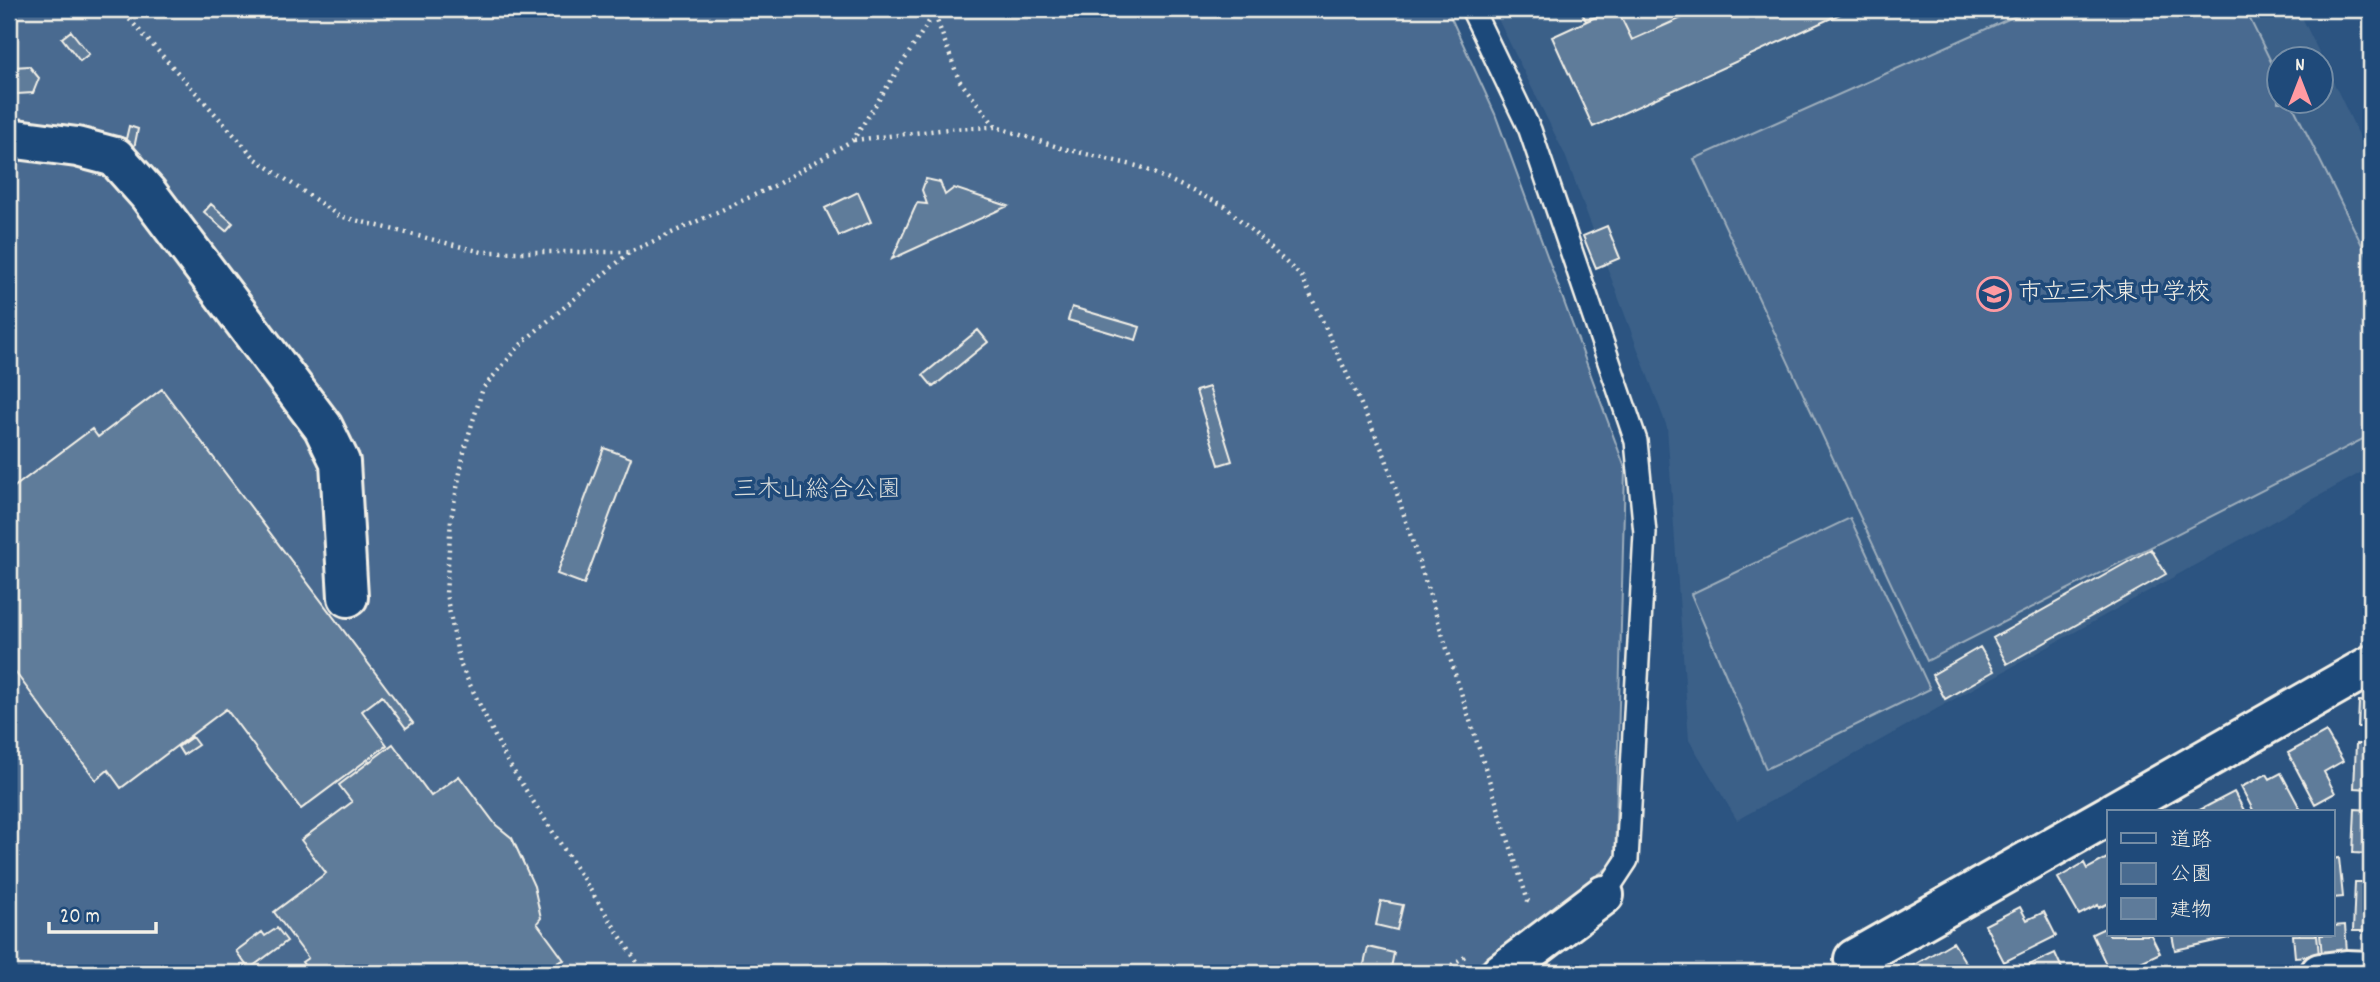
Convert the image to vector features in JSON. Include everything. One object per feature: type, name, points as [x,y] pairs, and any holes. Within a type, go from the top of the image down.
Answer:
[{"type":"street","points":[[9,138],[76,148],[115,158],[148,194],[324,427],[340,462],[348,597]]},
{"type":"street","points":[[2116,810],[2371,666]]},
{"type":"street","points":[[1863,973],[1854,960],[2107,815]]},
{"type":"street","points":[[1501,973],[1604,895]]},
{"type":"street","points":[[2320,973],[2371,971]]},
{"type":"lane","points":[[1472,9],[1530,130],[1636,441],[1645,533],[1627,860],[1604,895]]},
{"type":"path","points":[[120,9],[256,159],[339,216],[482,252],[630,252]]},
{"type":"path","points":[[853,140],[936,12]]},
{"type":"path","points":[[936,12],[959,80],[996,127]]},
{"type":"path","points":[[643,973],[507,761],[460,664],[446,594],[451,519],[466,447],[484,388],[524,341],[630,252],[774,186],[853,140],[948,129],[996,127],[1060,148],[1141,167],[1225,206],[1302,277],[1385,456],[1528,901],[1572,920]]},
{"type":"shaded area","name":"市立三木東中学校","points":[[1493,9],[2298,9],[2316,46],[2264,46],[2264,116],[2334,116],[2334,83],[2371,160],[2371,467],[1737,820],[1689,740],[1667,427],[1565,155]]},
{"type":"green space","name":"三木山総合公園","points":[[9,9],[1447,9],[1495,114],[1625,468],[1615,862],[1467,973],[9,973]]},
{"type":"green space","name":"市立三木東中学校","points":[[2031,9],[2245,9],[2264,48],[2264,116],[2298,116],[2371,263],[2371,435],[1927,661],[1694,159]]},
{"type":"green space","points":[[1850,518],[1930,689],[1766,769],[1691,594]]},
{"type":"building","points":[[1580,9],[1613,9],[1586,21]]},
{"type":"building","points":[[1617,9],[1632,40],[1701,9],[1851,9],[1593,127],[1552,37]]},
{"type":"building","points":[[1617,9],[1667,9],[1684,17],[1632,40]]},
{"type":"building","points":[[71,31],[89,54],[80,61],[62,38]]},
{"type":"building","points":[[29,66],[39,78],[33,93],[17,94],[9,84],[13,67]]},
{"type":"building","points":[[129,126],[138,129],[132,158],[122,156]]},
{"type":"building","points":[[926,179],[940,182],[945,195],[954,188],[1008,206],[892,259],[917,203],[927,204],[922,190]]},
{"type":"building","points":[[858,192],[871,222],[839,236],[825,208]]},
{"type":"building","points":[[211,204],[233,223],[226,231],[204,212]]},
{"type":"building","points":[[1607,226],[1620,258],[1596,268],[1583,236]]},
{"type":"building","points":[[1072,307],[1140,327],[1136,340],[1068,320]]},
{"type":"building","points":[[978,330],[988,342],[933,387],[923,375]]},
{"type":"building","points":[[1209,387],[1232,461],[1219,465],[1196,391]]},
{"type":"building","points":[[162,389],[413,723],[406,728],[382,696],[362,711],[387,745],[301,809],[226,709],[121,788],[108,770],[96,780],[9,664],[9,491],[92,429],[98,437]]},
{"type":"building","points":[[604,448],[631,458],[584,584],[557,574]]},
{"type":"building","points":[[2151,549],[2166,574],[2007,664],[1993,638]]},
{"type":"building","points":[[1980,647],[1994,671],[1945,699],[1932,675]]},
{"type":"building","points":[[2359,701],[2371,702],[2371,727],[2358,727]]},
{"type":"building","points":[[2326,732],[2343,761],[2324,772],[2335,793],[2315,804],[2288,753]]},
{"type":"building","points":[[192,737],[198,745],[183,755],[178,747]]},
{"type":"building","points":[[393,744],[431,796],[459,776],[496,825],[512,838],[534,886],[541,918],[537,923],[564,960],[554,964],[561,973],[310,973],[302,962],[308,958],[274,912],[326,873],[301,840],[352,802],[339,785]]},
{"type":"building","points":[[2356,744],[2371,744],[2371,789],[2354,788]]},
{"type":"building","points":[[2281,773],[2301,810],[2253,810],[2241,787],[2267,774],[2270,779]]},
{"type":"building","points":[[2234,792],[2244,810],[2200,810]]},
{"type":"building","points":[[2355,809],[2371,810],[2371,854],[2353,853]]},
{"type":"building","points":[[2107,858],[2107,904],[2099,908],[2098,905],[2079,915],[2058,878],[2084,863],[2087,869]]},
{"type":"building","points":[[2339,858],[2343,897],[2334,898],[2334,859]]},
{"type":"building","points":[[2355,882],[2371,882],[2371,931],[2353,931]]},
{"type":"building","points":[[1381,901],[1403,905],[1397,930],[1376,925]]},
{"type":"building","points":[[2020,907],[2027,920],[2044,912],[2056,936],[2004,962],[1985,925]]},
{"type":"building","points":[[2345,925],[2347,952],[2322,955],[2320,936],[2334,936],[2334,926]]},
{"type":"building","points":[[2107,927],[2107,936],[2152,936],[2160,953],[2117,973],[2110,973],[2092,934]]},
{"type":"building","points":[[277,928],[287,941],[249,969],[236,951],[262,932],[265,936]]},
{"type":"building","points":[[2172,936],[2229,936],[2229,938],[2175,950]]},
{"type":"building","points":[[2293,936],[2317,936],[2319,955],[2295,957]]},
{"type":"building","points":[[1953,942],[1972,973],[1904,971]]},
{"type":"building","points":[[1368,947],[1394,953],[1390,973],[1362,973]]},
{"type":"building","points":[[2055,953],[2064,973],[2012,973]]},
{"type":"place","name":"市立三木東中学校","points":[[1994,294]]}]
